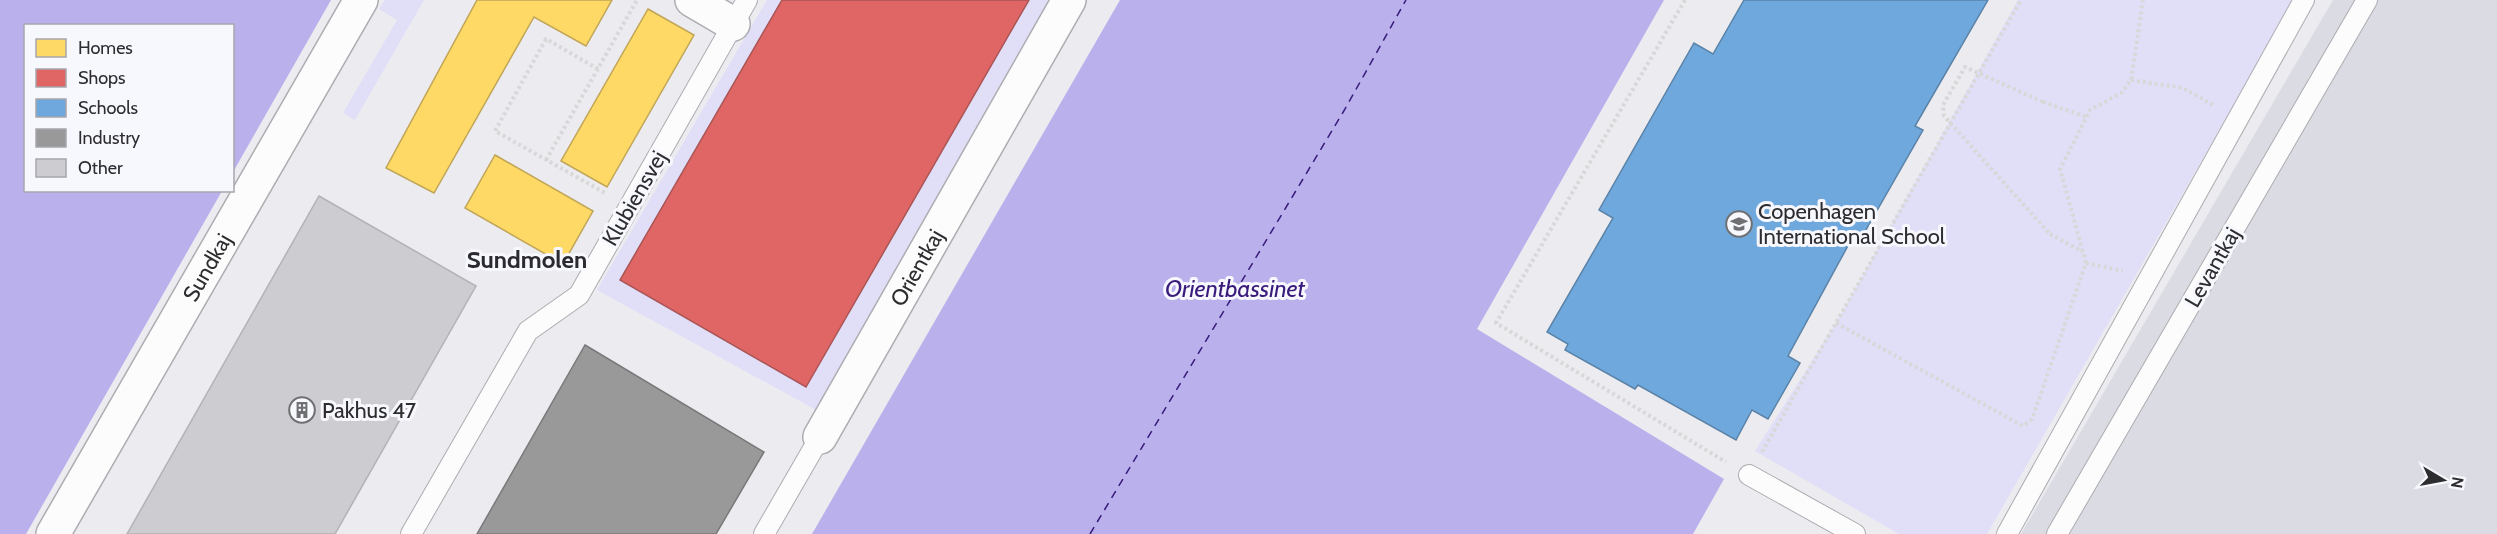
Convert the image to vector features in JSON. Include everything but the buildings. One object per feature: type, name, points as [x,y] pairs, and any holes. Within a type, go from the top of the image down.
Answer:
[{"type":"street","name":"Sundkaj","points":[[53,534],[361,0]]},
{"type":"street","points":[[692,0],[740,12]]},
{"type":"street","name":"Orientkaj","points":[[819,437],[1069,0]]},
{"type":"lane","points":[[2007,534],[2304,0]]},
{"type":"lane","name":"Levantkaj","points":[[2057,534],[2367,0]]},
{"type":"lane","name":"Klubiensvej","points":[[411,534],[528,331],[579,295],[740,12]]},
{"type":"lane","name":"Orientkaj","points":[[764,534],[819,437]]},
{"type":"lane","points":[[1749,475],[1855,534]]},
{"type":"path","points":[[546,160],[638,0]]},
{"type":"path","points":[[1685,0],[1496,324],[1749,475],[2021,0]]},
{"type":"path","points":[[1836,323],[2023,426],[2032,418],[2086,263],[2060,169],[2090,110],[2121,93],[2131,80],[2142,0]]},
{"type":"path","points":[[598,69],[546,39],[495,130],[629,207]]},
{"type":"path","points":[[2083,252],[2050,234],[1944,116],[1943,105],[1965,67],[2043,102],[2087,117]]},
{"type":"path","points":[[2131,80],[2183,88],[2237,118]]},
{"type":"path","points":[[2086,263],[2150,276]]},
{"type":"shaded area","points":[[385,0],[424,0],[355,120],[343,113],[397,20],[379,9]]},
{"type":"shaded area","points":[[767,0],[1052,0],[818,411],[597,290]]},
{"type":"shaded area","points":[[2018,0],[2294,0],[1987,534],[1899,534],[1755,451],[1836,323]]},
{"type":"shaded area","points":[[2333,0],[2497,0],[2497,534],[2021,534]]},
{"type":"water","points":[[0,0],[331,0],[234,170],[234,24],[24,24],[24,192],[221,192],[26,534],[0,534]]},
{"type":"water","name":"Orientbassinet","points":[[1120,0],[1664,0],[1477,329],[1724,479],[1693,534],[812,534]]},
{"type":"ferry route","points":[[1090,534],[1345,109],[1406,0]]},
{"type":"place","name":"Copenhagen International School","points":[[1739,224]]},
{"type":"place","name":"Pakhus 47","points":[[302,410]]},
{"type":"district","name":"Sundmolen","points":[[527,260]]}]
